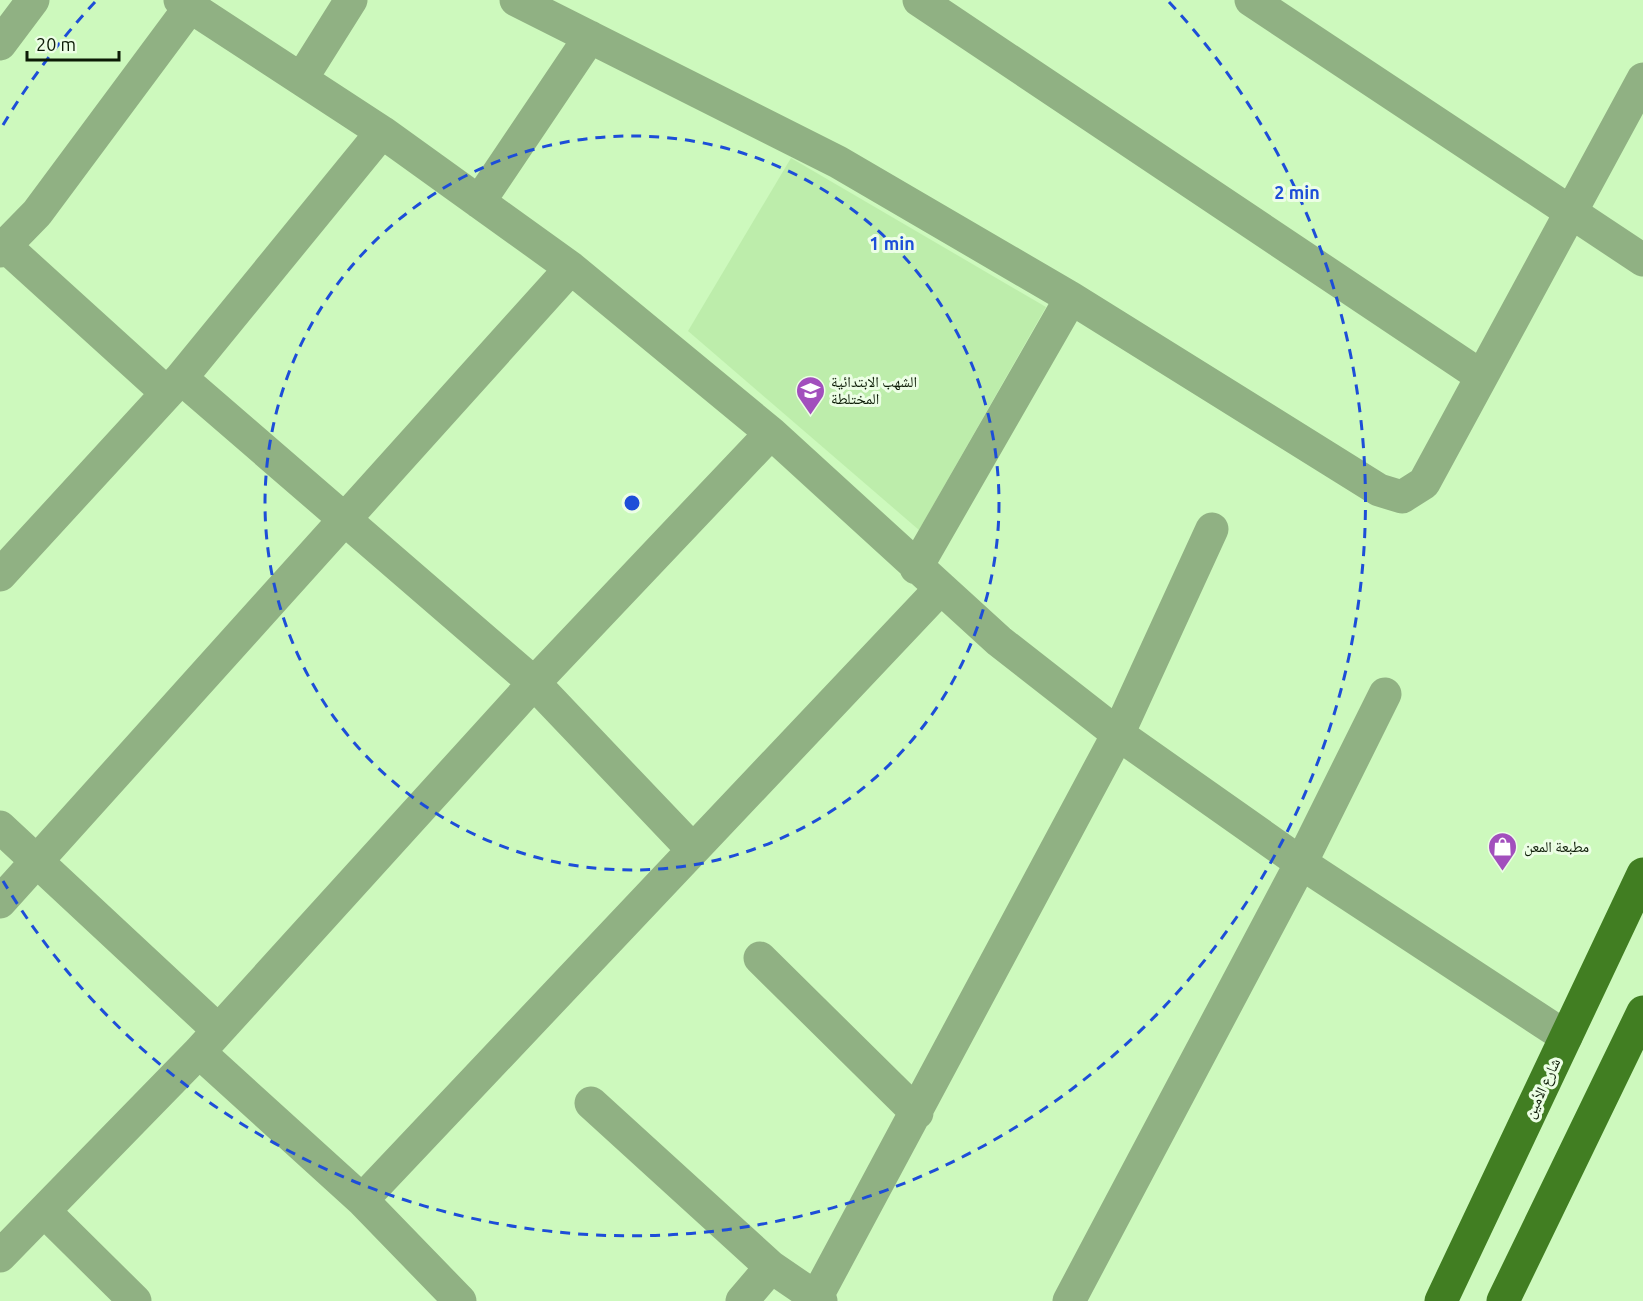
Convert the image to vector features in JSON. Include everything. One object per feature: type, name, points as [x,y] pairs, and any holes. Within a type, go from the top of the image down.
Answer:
[{"type":"main road","name":"شارع الأمين","points":[[1442,1301],[1643,874]]},
{"type":"main road","points":[[1503,1301],[1643,1012]]},
{"type":"street","points":[[0,44],[33,0]]},
{"type":"street","points":[[302,78],[351,0]]},
{"type":"street","points":[[516,0],[838,162],[1071,298],[1379,490],[1401,497],[1424,483],[1643,79]]},
{"type":"street","points":[[919,0],[1481,376]]},
{"type":"street","points":[[1251,0],[1643,260]]},
{"type":"street","points":[[693,850],[534,683],[346,520],[3,249],[37,213],[185,3],[382,132],[571,268],[771,433],[940,590],[999,641],[1118,734],[1301,863],[1566,1037]]},
{"type":"street","points":[[479,202],[590,37]]},
{"type":"street","points":[[0,575],[174,386],[382,132]]},
{"type":"street","points":[[0,902],[571,268]]},
{"type":"street","points":[[916,568],[1071,298]]},
{"type":"street","points":[[0,1256],[209,1041],[534,683],[771,433]]},
{"type":"street","points":[[591,1103],[771,1268],[818,1300],[1118,734],[1212,529]]},
{"type":"street","points":[[362,1200],[940,590]]},
{"type":"street","points":[[1069,1301],[1301,863],[1385,694]]},
{"type":"street","points":[[0,827],[38,862],[460,1301]]},
{"type":"street","points":[[760,958],[917,1113]]},
{"type":"street","points":[[44,1211],[135,1301]]},
{"type":"street","points":[[742,1301],[771,1268]]},
{"type":"shaded area","points":[[791,158],[1046,307],[919,530],[688,331]]},
{"type":"place","name":"الشهب الابتدائية المختلطة","points":[[810,416]]},
{"type":"place","name":"مطبعة المعن","points":[[1503,872]]}]
